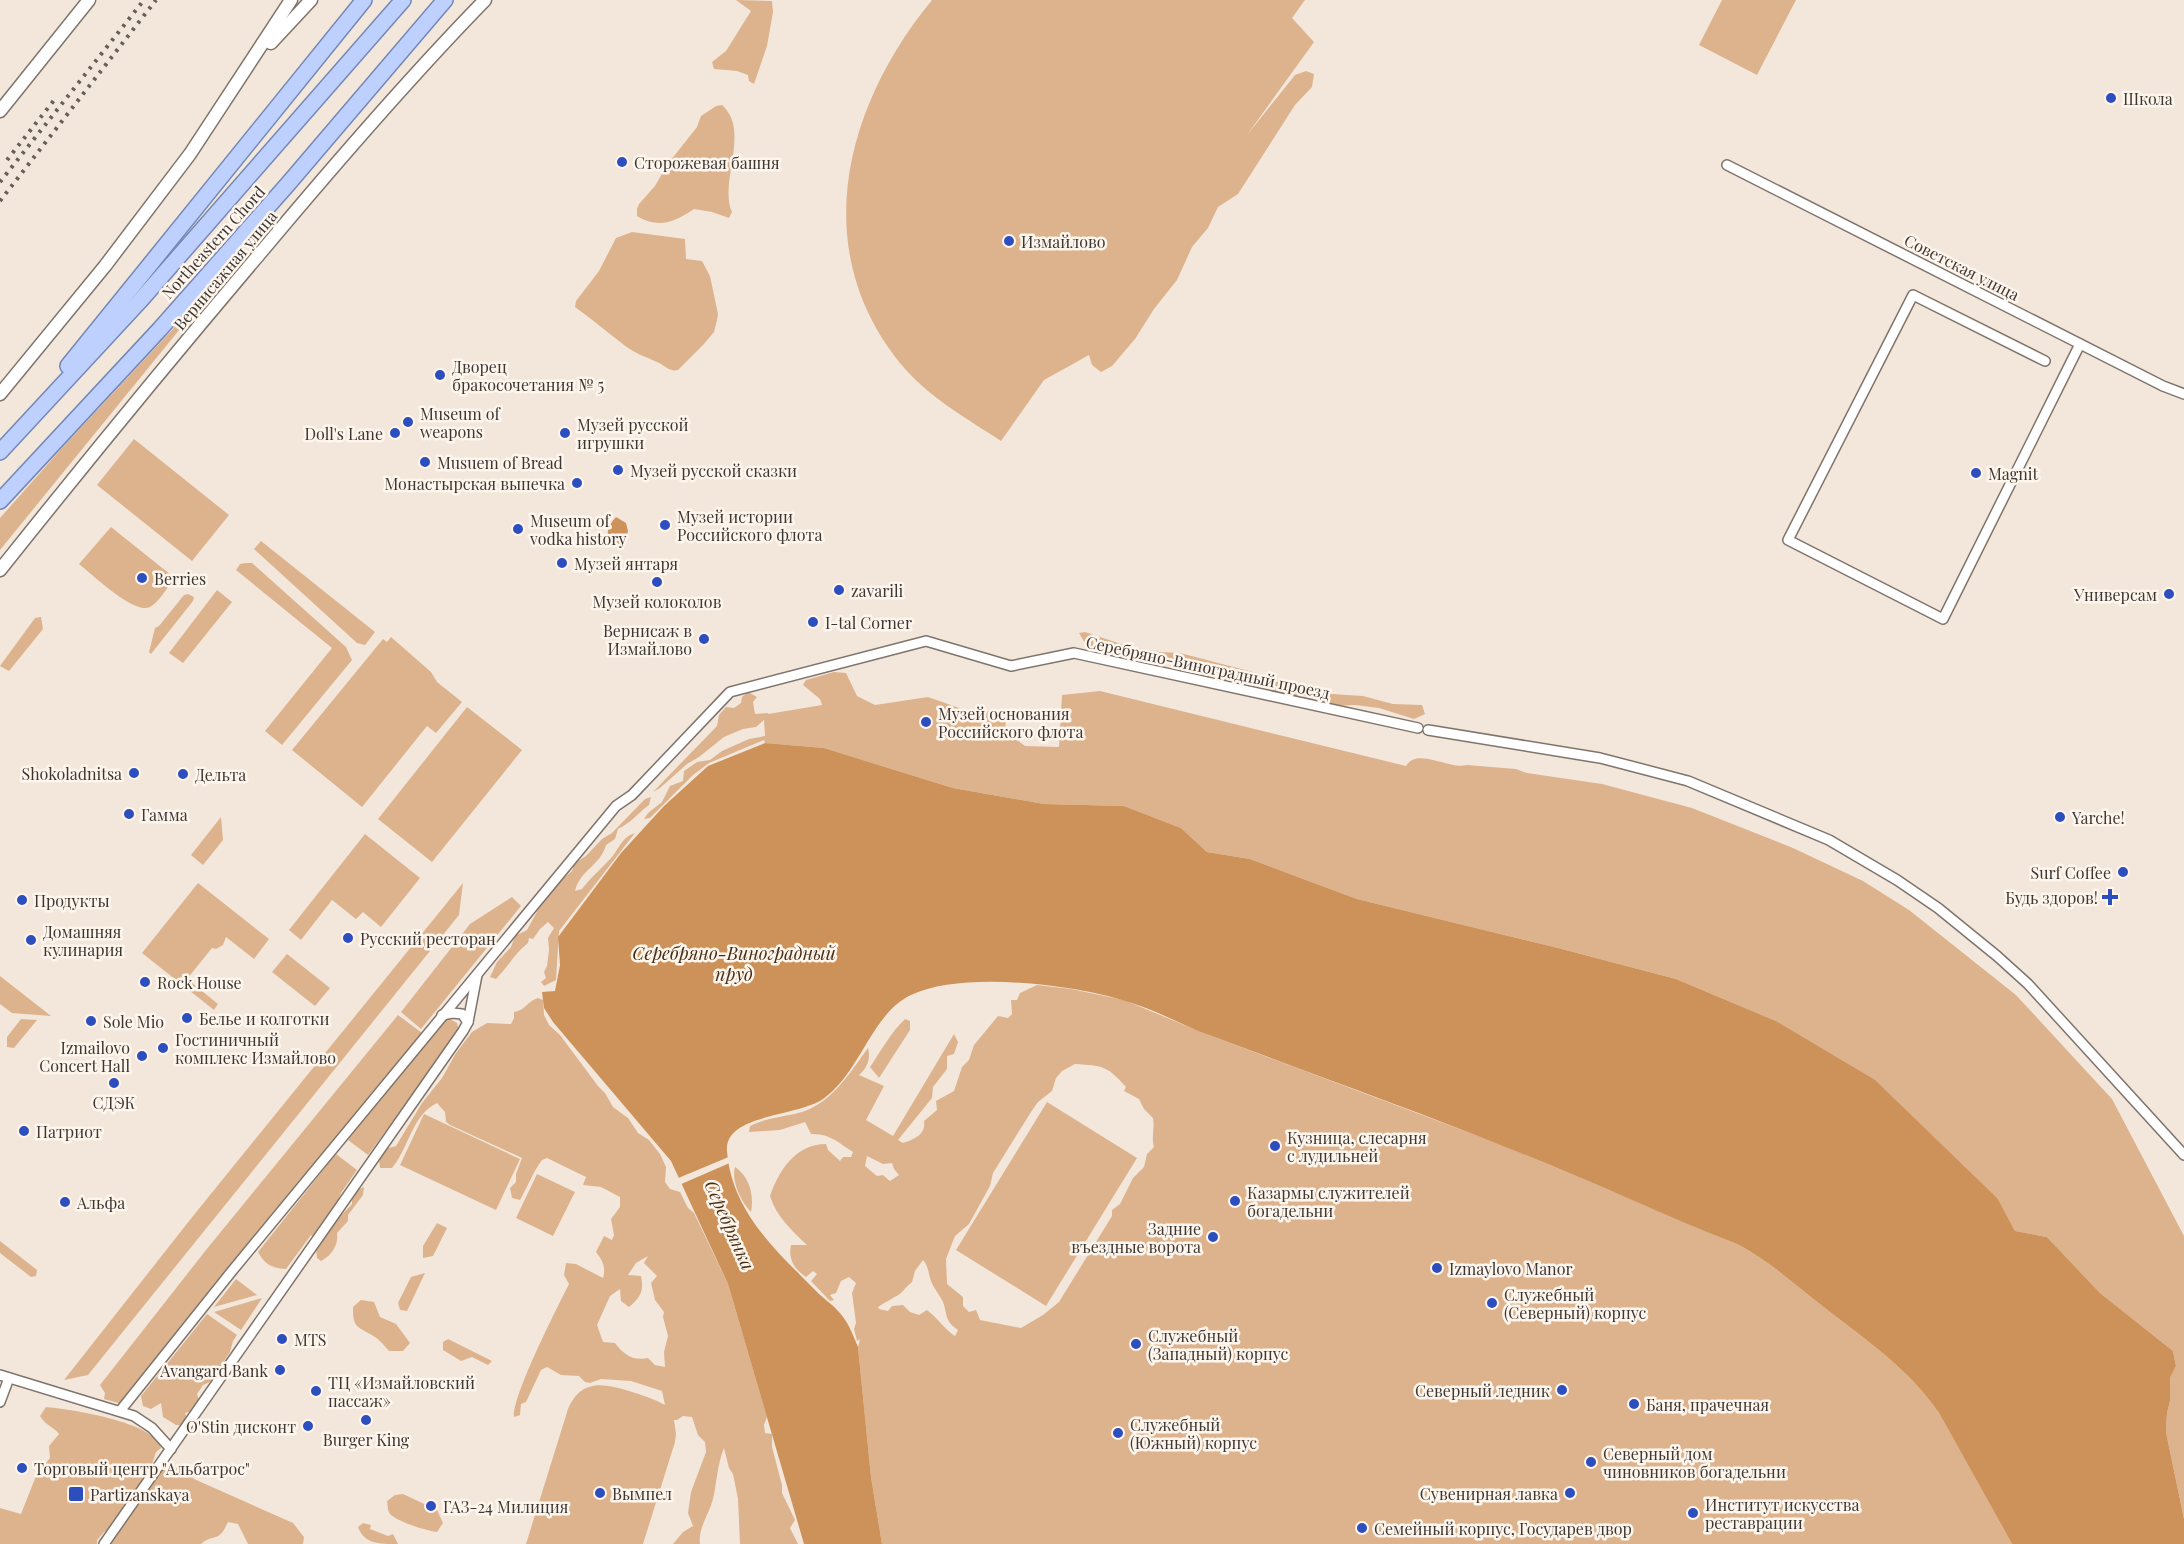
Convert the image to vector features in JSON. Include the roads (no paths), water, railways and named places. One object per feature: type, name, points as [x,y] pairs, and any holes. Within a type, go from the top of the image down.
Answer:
[{"type":"main road","points":[[3,449],[142,273],[364,0]]},
{"type":"main road","name":"Northeastern Chord","points":[[3,449],[140,302],[403,0]]},
{"type":"main road","name":"Northeastern Chord","points":[[0,501],[181,305],[445,0]]},
{"type":"street","points":[[0,111],[89,0]]},
{"type":"street","points":[[0,394],[105,266],[189,154],[291,0]]},
{"type":"street","points":[[248,68],[311,0]]},
{"type":"street","name":"Вернисажная улица","points":[[0,570],[127,411],[303,202],[395,95],[485,0]]},
{"type":"street","name":"Советская улица","points":[[1727,165],[2163,386],[2184,394]]},
{"type":"street","points":[[2045,361],[1912,295],[1788,540],[1943,619],[2080,344]]},
{"type":"street","name":"Серебряно-Виноградный проезд","points":[[120,1411],[478,971],[616,806],[632,795],[730,692],[926,641],[1011,666],[1074,653],[1423,729],[1600,758],[1688,781],[1806,829],[1839,845],[1938,908],[2022,978],[2184,1155]]},
{"type":"street","points":[[104,1544],[464,1031],[468,1022],[478,971]]},
{"type":"street","points":[[442,1015],[462,1014],[468,1022]]},
{"type":"street","points":[[0,1402],[5,1377],[120,1411],[144,1422],[171,1449]]},
{"type":"water","points":[[616,517],[626,523],[628,531],[624,548],[620,549],[610,545],[608,537],[609,527]]},
{"type":"water","name":"Серебряно-Виноградный пруд","points":[[765,743],[824,748],[953,788],[1044,804],[1124,806],[1181,828],[1207,852],[1250,859],[1357,899],[1676,979],[1776,1021],[1875,1080],[1998,1199],[2015,1231],[2047,1237],[2100,1293],[2173,1351],[2176,1366],[2170,1378],[2166,1432],[2184,1519],[2184,1544],[2012,1544],[1939,1413],[1926,1396],[1882,1352],[1778,1271],[1737,1244],[1478,1136],[1198,1031],[1132,1003],[1074,989],[1015,982],[986,982],[958,983],[911,995],[886,1015],[847,1074],[823,1099],[797,1110],[749,1123],[737,1130],[729,1139],[727,1151],[731,1173],[747,1212],[759,1230],[787,1262],[842,1315],[858,1347],[871,1477],[882,1544],[804,1544],[728,1284],[671,1161],[553,1022],[544,1008],[542,992],[555,991],[560,965],[558,937],[621,853],[664,806],[708,766]]},
{"type":"railway","points":[[0,182],[144,0]]},
{"type":"railway","points":[[0,201],[156,0]]},
{"type":"railway","points":[[7,160],[55,99]]},
{"type":"place","name":"Школа","points":[[2111,98]]},
{"type":"place","name":"Сторожевая башня","points":[[622,162]]},
{"type":"place","name":"Измайлово","points":[[1009,241]]},
{"type":"place","name":"Дворец бракосочетания № 5","points":[[440,375]]},
{"type":"place","name":"Museum of weapons","points":[[408,422]]},
{"type":"place","name":"Doll's Lane","points":[[395,433]]},
{"type":"place","name":"Музей русской игрушки","points":[[565,433]]},
{"type":"place","name":"Musuem of Bread","points":[[425,462]]},
{"type":"place","name":"Музей русской сказки","points":[[618,470]]},
{"type":"place","name":"Magnit","points":[[1976,473]]},
{"type":"place","name":"Монастырская выпечка","points":[[577,483]]},
{"type":"place","name":"Музей истории Российского флота","points":[[665,525]]},
{"type":"place","name":"Museum of vodka history","points":[[518,529]]},
{"type":"place","name":"Музей янтаря","points":[[562,563]]},
{"type":"place","name":"Berries","points":[[142,578]]},
{"type":"place","name":"Музей колоколов","points":[[657,582]]},
{"type":"place","name":"zavarili","points":[[839,590]]},
{"type":"place","name":"Универсам","points":[[2169,594]]},
{"type":"place","name":"I-tal Corner","points":[[813,622]]},
{"type":"place","name":"Вернисаж в Измайлово","points":[[704,639]]},
{"type":"place","name":"Музей основания Российского флота","points":[[926,722]]},
{"type":"place","name":"Shokoladnitsa","points":[[134,773]]},
{"type":"place","name":"Дельта","points":[[183,774]]},
{"type":"place","name":"Гамма","points":[[129,814]]},
{"type":"place","name":"Yarche!","points":[[2060,817]]},
{"type":"place","name":"Surf Coffee","points":[[2123,872]]},
{"type":"place","name":"Будь здоров!","points":[[2110,897]]},
{"type":"place","name":"Продукты","points":[[22,900]]},
{"type":"place","name":"Русский ресторан","points":[[348,938]]},
{"type":"place","name":"Домашняя кулинария","points":[[31,940]]},
{"type":"place","name":"Rock House","points":[[145,982]]},
{"type":"place","name":"Белье и колготки","points":[[187,1018]]},
{"type":"place","name":"Sole Mio","points":[[91,1021]]},
{"type":"place","name":"Гостиничный комплекс Измайлово","points":[[163,1048]]},
{"type":"place","name":"Izmailovo Concert Hall","points":[[142,1056]]},
{"type":"place","name":"СДЭК","points":[[114,1083]]},
{"type":"place","name":"Патриот","points":[[24,1131]]},
{"type":"place","name":"Кузница, слесарня с лудильней","points":[[1275,1146]]},
{"type":"place","name":"Казармы служителей богадельни","points":[[1235,1201]]},
{"type":"place","name":"Альфа","points":[[65,1202]]},
{"type":"place","name":"Задние въездные ворота","points":[[1213,1237]]},
{"type":"place","name":"Izmaylovo Manor","points":[[1437,1268]]},
{"type":"place","name":"Служебный (Северный) корпус","points":[[1492,1303]]},
{"type":"place","name":"MTS","points":[[282,1339]]},
{"type":"place","name":"Служебный (Западный) корпус","points":[[1136,1344]]},
{"type":"place","name":"Avangard Bank","points":[[280,1370]]},
{"type":"place","name":"Северный ледник","points":[[1562,1390]]},
{"type":"place","name":"ТЦ «Измайловский пассаж»","points":[[316,1391]]},
{"type":"place","name":"Баня, прачечная","points":[[1634,1404]]},
{"type":"place","name":"Burger King","points":[[366,1420]]},
{"type":"place","name":"O'Stin дисконт","points":[[308,1426]]},
{"type":"place","name":"Служебный (Южный) корпус","points":[[1118,1433]]},
{"type":"place","name":"Северный дом чиновников богадельни","points":[[1591,1462]]},
{"type":"place","name":"Торговый центр \"Альбатрос\"","points":[[22,1468]]},
{"type":"place","name":"Вымпел","points":[[600,1493]]},
{"type":"place","name":"Сувенирная лавка","points":[[1570,1493]]},
{"type":"place","name":"Partizanskaya","points":[[76,1494]]},
{"type":"place","name":"ГАЗ-24 Милиция","points":[[431,1506]]},
{"type":"place","name":"Институт искусства реставрации","points":[[1693,1513]]},
{"type":"place","name":"Семейный корпус, Государев двор","points":[[1362,1528]]},
{"type":"water label","name":"Серебрянка","points":[[730,1225]]}]
